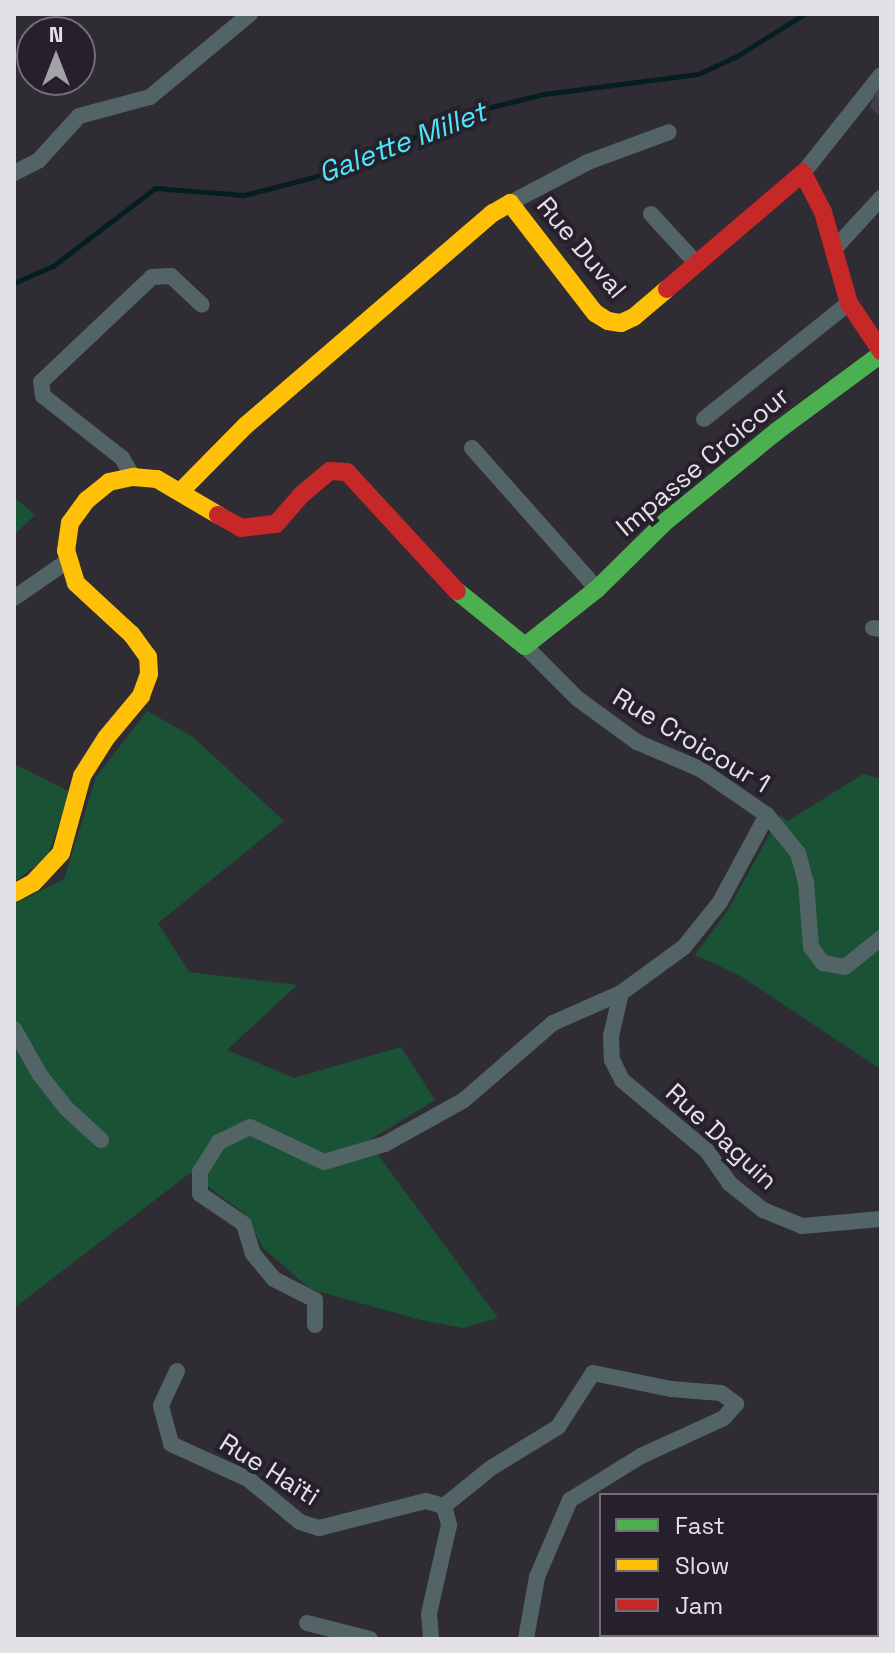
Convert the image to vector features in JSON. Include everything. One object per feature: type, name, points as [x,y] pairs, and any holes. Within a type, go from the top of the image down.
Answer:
[{"type":"street","points":[[14,173],[39,160],[79,116],[150,97],[250,14]]},
{"type":"street","points":[[881,75],[803,173],[836,247],[849,303],[881,352]]},
{"type":"street","points":[[510,203],[588,162],[669,132]]},
{"type":"street","name":"Rue Duval","points":[[181,491],[245,426],[333,354],[493,213],[510,203],[595,313],[608,321],[621,323],[634,317],[803,173]]},
{"type":"street","points":[[836,247],[881,198]]},
{"type":"street","points":[[651,214],[697,264]]},
{"type":"street","points":[[133,477],[122,458],[43,396],[41,382],[152,277],[171,276],[202,305]]},
{"type":"street","points":[[704,419],[849,303]]},
{"type":"street","name":"Impasse Croicour","points":[[525,646],[597,589],[665,522],[881,352]]},
{"type":"street","points":[[472,448],[597,589]]},
{"type":"street","points":[[14,893],[33,883],[61,853],[82,776],[106,738],[141,696],[149,674],[148,657],[131,634],[76,583],[66,551],[70,523],[87,500],[109,482],[133,477],[157,479],[241,528],[254,529],[276,524],[300,496],[330,471],[347,472],[387,511],[453,587],[525,646]]},
{"type":"street","points":[[14,598],[69,560]]},
{"type":"street","name":"Rue Croicour 1","points":[[525,646],[578,699],[637,742],[700,769],[767,815],[798,853],[806,882],[811,947],[823,963],[845,967],[881,938]]},
{"type":"street","points":[[315,1325],[315,1300],[274,1279],[253,1254],[244,1224],[200,1194],[200,1172],[219,1142],[250,1127],[324,1162],[385,1144],[464,1100],[553,1023],[621,993],[684,947],[720,902],[767,815]]},
{"type":"street","name":"Rue Daguin","points":[[621,993],[611,1036],[612,1060],[622,1080],[707,1151],[729,1183],[763,1210],[802,1226],[881,1219]]},
{"type":"street","points":[[14,1029],[40,1075],[67,1109],[101,1140]]},
{"type":"street","name":"Rue Haïti","points":[[177,1371],[161,1406],[171,1444],[248,1479],[300,1522],[319,1528],[426,1501],[444,1506]]},
{"type":"street","points":[[431,1639],[429,1614],[449,1525],[444,1506],[491,1468],[558,1427],[593,1373],[671,1389],[721,1393],[736,1404],[724,1418],[641,1456],[570,1500],[537,1577],[526,1639]]},
{"type":"street","points":[[307,1623],[370,1639]]},
{"type":"green space","points":[[14,497],[35,515],[14,535]]},
{"type":"green space","points":[[147,711],[193,737],[284,821],[158,923],[189,972],[297,985],[227,1050],[294,1078],[401,1047],[435,1100],[368,1141],[498,1318],[463,1328],[421,1320],[310,1289],[263,1248],[246,1215],[190,1173],[14,1308],[14,904],[64,879],[96,777]]},
{"type":"green space","points":[[14,764],[70,792],[47,858],[14,882]]},
{"type":"green space","points":[[863,774],[881,779],[879,1068],[739,975],[695,955],[728,910],[780,815],[788,821]]},
{"type":"building","points":[[881,87],[881,101],[874,94]]},
{"type":"waterway","name":"Galette Millet","points":[[14,283],[53,266],[155,188],[244,195],[314,177],[491,107],[544,94],[698,74],[737,56],[804,14]]},
{"type":"traffic: fast","points":[[457,591],[525,646],[597,589],[665,522],[777,431],[881,354]]},
{"type":"traffic: slow","points":[[181,491],[245,426],[493,213],[510,203],[595,313],[608,321],[621,323],[634,317],[667,289]]},
{"type":"traffic: slow","points":[[14,893],[33,883],[61,853],[82,776],[106,738],[141,696],[149,674],[148,657],[131,634],[76,583],[66,551],[70,523],[87,500],[109,482],[133,477],[157,479],[218,515]]},
{"type":"traffic: jam","points":[[667,289],[803,173],[823,212],[849,303],[881,351]]},
{"type":"traffic: jam","points":[[218,515],[241,528],[276,524],[300,496],[330,471],[347,472],[457,591]]}]
